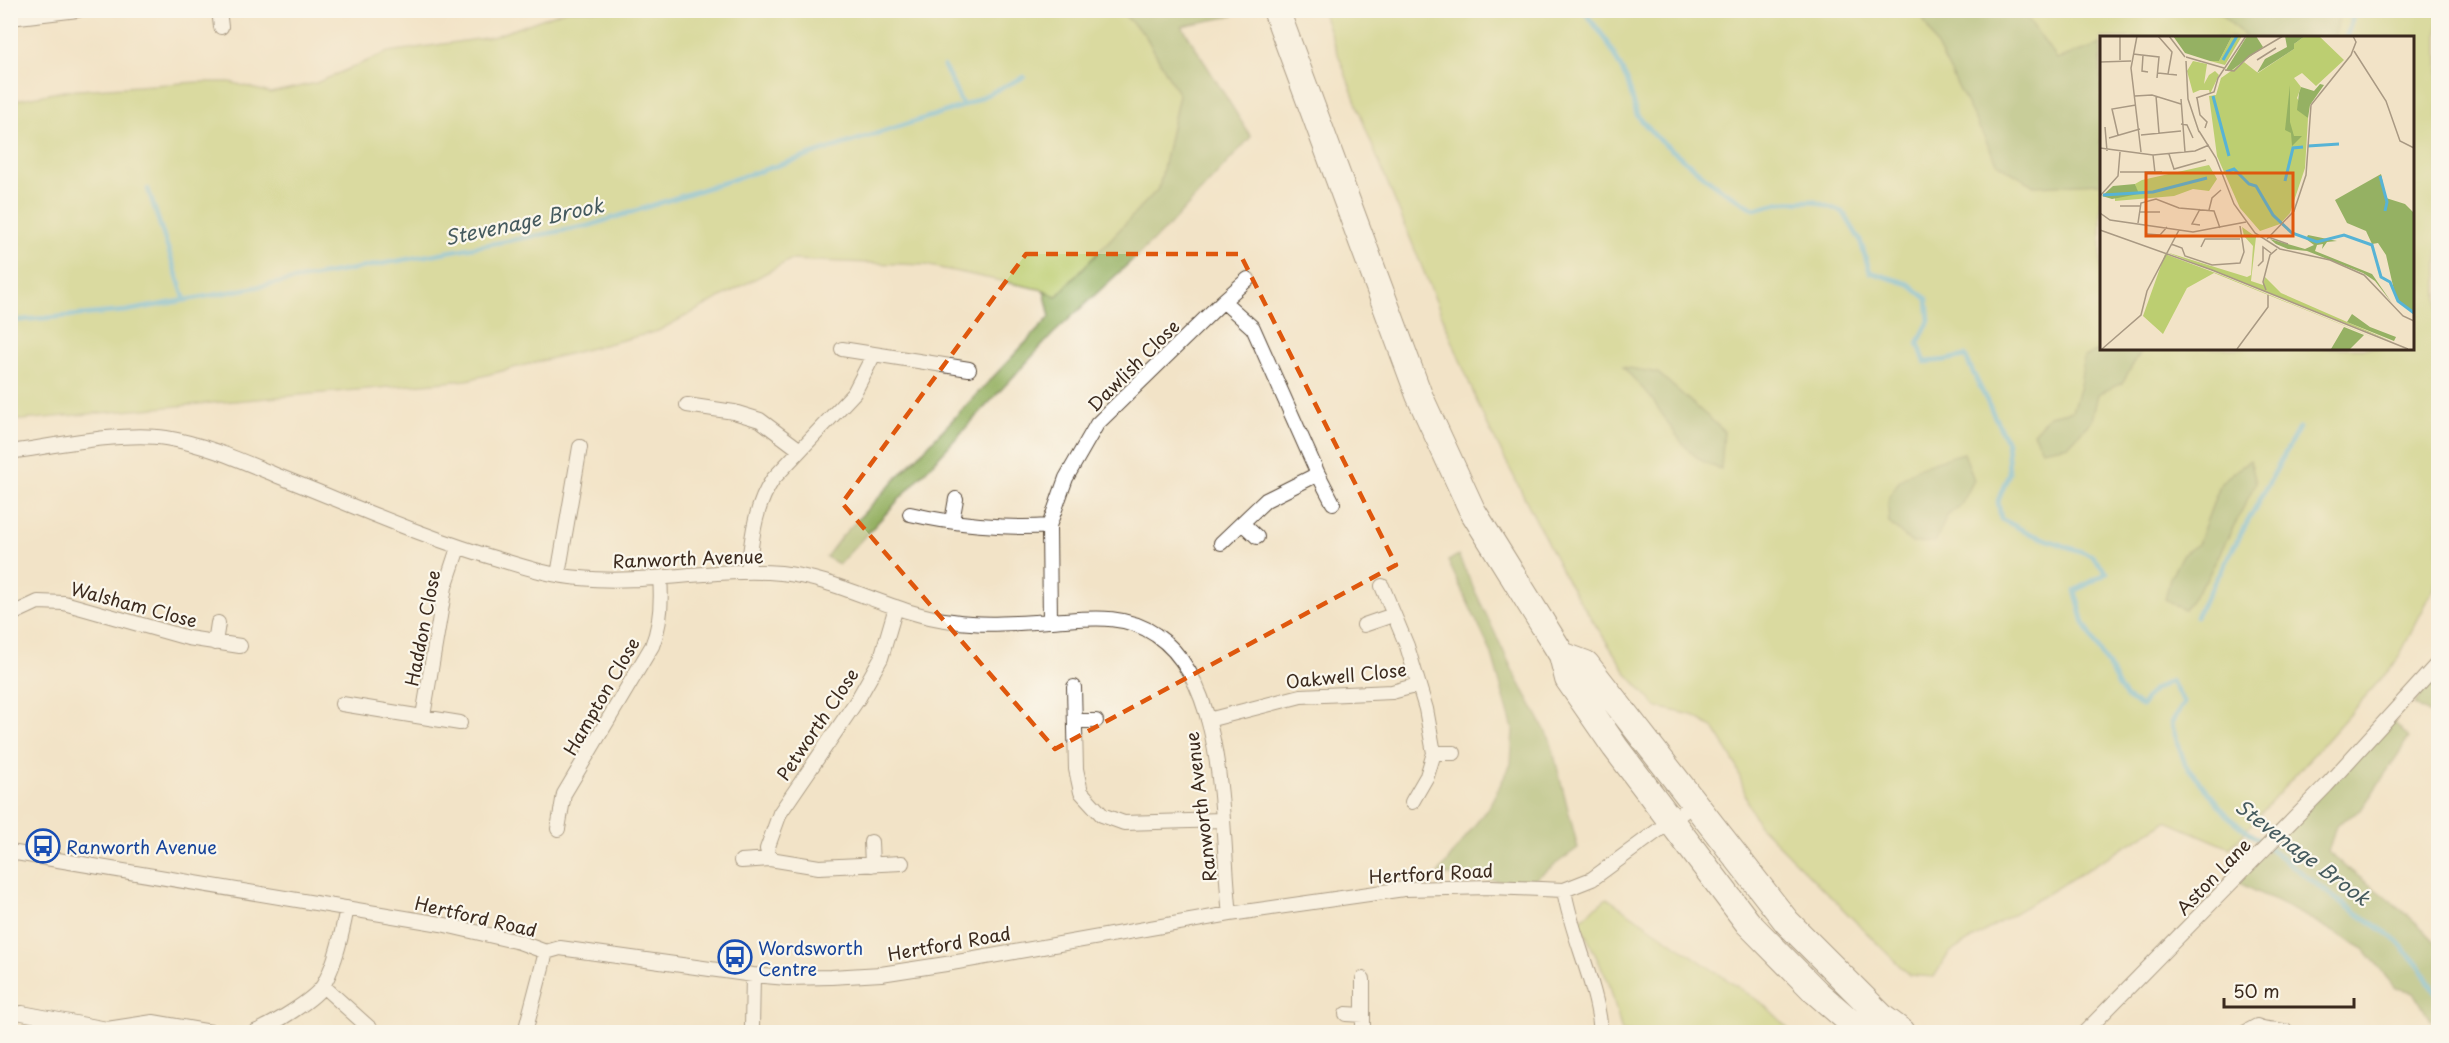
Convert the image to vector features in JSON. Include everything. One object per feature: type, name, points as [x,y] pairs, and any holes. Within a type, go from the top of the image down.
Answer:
[{"type":"highway","points":[[1276,10],[1419,395],[1472,510],[1562,655],[1568,679],[1615,747],[1748,923],[1816,992],[1862,1032]]},
{"type":"highway","points":[[1562,655],[1586,664],[1787,922],[1883,1018],[1902,1032]]},
{"type":"street","points":[[10,18],[78,10]]},
{"type":"street","points":[[219,10],[221,27]]},
{"type":"street","name":"Dawlish Close","points":[[1050,621],[1049,526],[1066,478],[1097,424],[1222,301],[1248,279]]},
{"type":"street","points":[[1222,301],[1253,328],[1333,503]]},
{"type":"street","points":[[842,349],[969,369]]},
{"type":"street","points":[[748,571],[753,527],[759,503],[773,479],[854,393],[874,354]]},
{"type":"street","points":[[687,405],[734,412],[760,420],[800,450]]},
{"type":"street","name":"Ranworth Avenue","points":[[10,452],[117,438],[163,437],[195,445],[250,465],[458,548],[558,576],[604,580],[748,571],[785,574],[823,581],[859,592],[896,608],[951,621],[999,623],[1118,619],[1154,632],[1175,650],[1184,662],[1199,689],[1208,720],[1216,754],[1230,914]]},
{"type":"street","points":[[558,576],[580,447]]},
{"type":"street","points":[[1221,543],[1256,507],[1275,494],[1318,474]]},
{"type":"street","points":[[952,521],[956,499]]},
{"type":"street","points":[[910,514],[952,521],[1028,528],[1049,526]]},
{"type":"street","points":[[1242,523],[1257,537]]},
{"type":"street","name":"Haddon Close","points":[[423,716],[445,587],[458,548]]},
{"type":"street","name":"Hampton Close","points":[[558,829],[564,794],[652,646],[659,629],[660,578]]},
{"type":"street","name":"Oakwell Close","points":[[1382,586],[1407,646],[1426,710],[1434,753]]},
{"type":"street","name":"Walsham Close","points":[[10,615],[38,602],[64,603],[157,630],[240,646]]},
{"type":"street","name":"Petworth Close","points":[[770,859],[767,849],[780,813],[858,699],[881,658],[896,608]]},
{"type":"street","points":[[1364,625],[1393,615]]},
{"type":"street","name":"Walsham Close","points":[[215,643],[218,623]]},
{"type":"street","name":"Aston Lane","points":[[2085,1032],[2326,786],[2439,663]]},
{"type":"street","name":"Oakwell Close","points":[[1208,720],[1301,696],[1392,692],[1418,685]]},
{"type":"street","points":[[1074,687],[1076,769],[1081,792],[1102,815],[1124,823],[1222,820]]},
{"type":"street","points":[[342,704],[460,723]]},
{"type":"street","points":[[1075,721],[1096,721]]},
{"type":"street","points":[[1412,802],[1427,776],[1434,753],[1454,753]]},
{"type":"street","name":"Hertford Road","points":[[10,852],[347,908],[508,939],[546,952],[560,948],[787,978],[881,974],[1230,914],[1404,889],[1491,887],[1564,890],[1592,879],[1695,804]]},
{"type":"street","points":[[871,842],[872,865]]},
{"type":"street","points":[[741,861],[770,859],[819,867],[902,863]]},
{"type":"street","points":[[1564,890],[1567,910],[1595,994],[1601,1032]]},
{"type":"street","points":[[255,1032],[284,1019],[323,986],[341,937],[347,908]]},
{"type":"street","points":[[525,1032],[546,952]]},
{"type":"street","points":[[752,1028],[753,975]]},
{"type":"street","points":[[1363,979],[1363,1032]]},
{"type":"street","points":[[323,986],[374,1032]]},
{"type":"street","points":[[22,1013],[106,1029],[153,1022],[211,1032]]},
{"type":"street","points":[[1346,1014],[1363,1015]]},
{"type":"street","points":[[2246,1032],[2257,1026],[2265,1030],[2280,1029],[2288,1032]]},
{"type":"highlighted area","points":[[1026,254],[1240,254],[1396,565],[1055,749],[842,503]]},
{"type":"green space","points":[[567,10],[1120,11],[1145,35],[1179,95],[1159,188],[1056,297],[1044,290],[925,265],[790,260],[658,331],[467,380],[11,421],[11,101],[64,91],[198,82],[230,82],[270,93],[316,83],[388,52],[492,37]]},
{"type":"green space","points":[[1120,11],[1231,11],[1233,16],[1182,26],[1251,137],[1171,224],[1053,334],[839,564],[826,557],[841,537],[1050,317],[1044,290],[1056,297],[1159,188],[1179,95],[1145,35]]},
{"type":"green space","points":[[1322,11],[2438,11],[2438,572],[2434,588],[2396,662],[2230,848],[2167,821],[1949,953],[1934,977],[1909,975],[1758,824],[1748,803],[1736,765],[1714,728],[1692,715],[1657,707],[1628,675],[1567,581],[1482,414],[1370,140]]},
{"type":"green space","points":[[1919,11],[2022,11],[2057,59],[2100,44],[2100,183],[2034,186],[1998,164]]},
{"type":"green space","points":[[2217,11],[2341,11],[2335,36],[2245,36]]},
{"type":"green space","points":[[2102,350],[2142,350],[2122,383],[2098,394],[2092,420],[2069,445],[2042,450],[2033,433],[2049,416],[2072,411],[2080,386],[2084,357]]},
{"type":"green space","points":[[1623,367],[1658,373],[1724,431],[1721,469],[1697,458],[1688,450],[1651,398]]},
{"type":"green space","points":[[1964,453],[1974,480],[1961,505],[1947,516],[1935,542],[1912,543],[1889,523],[1888,502],[1894,488],[1901,480],[1920,467]]},
{"type":"green space","points":[[2250,460],[2256,483],[2207,578],[2184,610],[2165,600],[2170,578],[2182,555],[2198,544],[2221,482]]},
{"type":"green space","points":[[1458,555],[1513,671],[1550,739],[1578,848],[1528,884],[1438,874],[1489,806],[1511,764],[1513,729],[1491,652],[1448,561]]},
{"type":"green space","points":[[2438,674],[2438,719],[2414,704]]},
{"type":"green space","points":[[2392,720],[2409,738],[2361,810],[2336,825],[2328,852],[2399,908],[2438,945],[2438,1018],[2430,1020],[2414,992],[2396,988],[2364,949],[2313,920],[2237,882]]},
{"type":"green space","points":[[1607,898],[1766,1006],[1792,1032],[1622,1032],[1609,983],[1579,921]]},
{"type":"waterway","name":"Stevenage Brook","points":[[1583,10],[1607,41],[1627,80],[1637,115],[1655,136],[1716,186],[1754,209],[1782,202],[1813,201],[1843,212],[1860,240],[1870,272],[1909,284],[1927,299],[1929,321],[1918,343],[1925,362],[1965,356],[2007,442],[2009,473],[1998,501],[2001,519],[2031,534],[2091,555],[2107,573],[2075,591],[2084,623],[2125,697],[2141,706],[2153,690],[2171,681],[2184,703],[2171,723],[2185,764],[2229,817],[2336,899],[2394,938],[2419,966],[2438,998]]},
{"type":"waterway","points":[[2347,36],[2355,10]]},
{"type":"waterway","points":[[944,66],[963,106]]},
{"type":"waterway","name":"Stevenage Brook","points":[[10,321],[126,311],[588,226],[963,106],[1024,77]]},
{"type":"waterway","points":[[148,189],[185,300]]},
{"type":"waterway","points":[[2196,616],[2299,428]]},
{"type":"place","name":"Ranworth Avenue","points":[[43,846]]},
{"type":"place","name":"Wordsworth Centre","points":[[735,957]]}]
